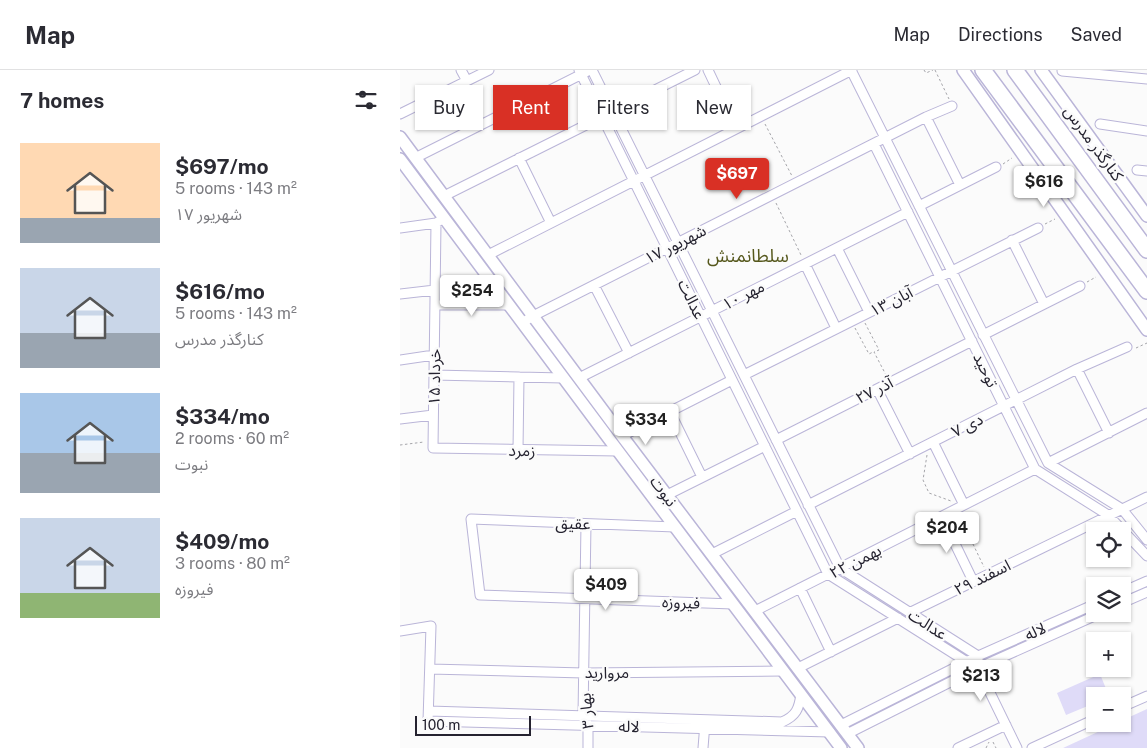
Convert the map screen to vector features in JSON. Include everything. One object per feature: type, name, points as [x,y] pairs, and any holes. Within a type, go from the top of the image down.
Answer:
[{"type":"highway","points":[[983,70],[1147,291]]},
{"type":"highway","points":[[1015,70],[1147,250]]},
{"type":"street","points":[[462,70],[467,81]]},
{"type":"street","points":[[400,114],[489,70]]},
{"type":"street","points":[[415,158],[580,72],[591,70]]},
{"type":"street","name":"عدالت","points":[[591,70],[599,85]]},
{"type":"street","points":[[664,85],[694,70]]},
{"type":"street","points":[[708,70],[715,85]]},
{"type":"street","points":[[751,121],[852,70]]},
{"type":"street","name":"توحید","points":[[852,70],[1048,463]]},
{"type":"street","points":[[963,70],[1147,330]]},
{"type":"street","name":"کنارگذر مدرس","points":[[1041,70],[1147,216]]},
{"type":"street","points":[[1062,71],[1147,79]]},
{"type":"street","name":"عدالت","points":[[580,72],[586,85]]},
{"type":"street","name":"۱۷ شهریور","points":[[522,323],[926,117],[952,106]]},
{"type":"street","points":[[926,117],[960,185]]},
{"type":"street","points":[[1100,124],[1147,131]]},
{"type":"street","points":[[444,196],[578,129]]},
{"type":"street","name":"عدالت","points":[[608,130],[828,574],[978,668]]},
{"type":"street","name":"عدالت","points":[[622,130],[840,568],[978,656]]},
{"type":"street","points":[[488,255],[734,130]]},
{"type":"street","name":"نبوت","points":[[400,138],[844,730],[850,747]]},
{"type":"street","name":"توحید","points":[[874,144],[1036,470]]},
{"type":"street","points":[[519,158],[551,223]]},
{"type":"street","name":"نبوت","points":[[400,159],[440,220],[509,305],[830,732],[850,747]]},
{"type":"street","points":[[919,206],[996,167]]},
{"type":"street","name":"۱۰ مهر","points":[[579,378],[908,212]]},
{"type":"street","points":[[400,228],[440,220]]},
{"type":"street","name":"۱۵ خرداد","points":[[433,441],[435,290],[440,220]]},
{"type":"street","name":"۱۳ آبان","points":[[744,375],[1038,228]]},
{"type":"street","points":[[1012,240],[1044,304]]},
{"type":"street","points":[[837,248],[865,314]]},
{"type":"street","points":[[805,264],[836,328]]},
{"type":"street","points":[[594,285],[629,352]]},
{"type":"street","points":[[984,334],[1080,286]]},
{"type":"street","points":[[400,294],[435,290]]},
{"type":"street","points":[[435,305],[509,305]]},
{"type":"street","name":"۲۷ آذر","points":[[776,440],[972,341]]},
{"type":"street","name":"۷ دی","points":[[808,506],[1077,369],[1127,347]]},
{"type":"street","points":[[400,360],[434,355]]},
{"type":"street","points":[[1077,369],[1109,432]]},
{"type":"street","points":[[434,375],[563,378]]},
{"type":"street","points":[[518,450],[519,377]]},
{"type":"street","points":[[622,436],[732,380]]},
{"type":"street","points":[[876,389],[910,454]]},
{"type":"street","points":[[670,412],[702,477]]},
{"type":"street","points":[[1048,463],[1147,413]]},
{"type":"street","points":[[400,419],[433,415]]},
{"type":"street","name":"زمرد","points":[[433,441],[433,448],[618,452]]},
{"type":"street","points":[[931,443],[960,508]]},
{"type":"street","points":[[667,495],[765,446]]},
{"type":"street","points":[[1048,463],[1122,509],[1147,540]]},
{"type":"street","points":[[1036,470],[1108,515],[1147,556]]},
{"type":"street","name":"۲۲ بهمن","points":[[754,611],[1036,470]]},
{"type":"street","points":[[1122,509],[1147,496]]},
{"type":"street","name":"۲۹ اسفند","points":[[910,612],[1122,509]]},
{"type":"street","points":[[712,554],[797,511]]},
{"type":"street","points":[[942,517],[973,581]]},
{"type":"street","name":"عقیق","points":[[480,595],[471,520],[675,527]]},
{"type":"street","name":"بهار ۳","points":[[586,524],[583,715],[588,725],[588,748]]},
{"type":"street","points":[[1131,588],[1147,581]]},
{"type":"street","points":[[800,588],[831,652]]},
{"type":"street","points":[[1131,599],[1147,592]]},
{"type":"street","name":"فیروزه","points":[[480,595],[733,604]]},
{"type":"street","name":"لاله","points":[[844,730],[978,656],[1086,608]]},
{"type":"street","points":[[798,668],[898,618]]},
{"type":"street","name":"لاله","points":[[844,730],[1086,620]]},
{"type":"street","points":[[400,630],[431,626],[429,711]]},
{"type":"street","points":[[978,656],[978,668],[1017,748]]},
{"type":"street","name":"مروارید","points":[[430,669],[584,673],[784,670]]},
{"type":"street","name":"لاله","points":[[801,694],[800,704],[796,713],[782,722],[705,724],[588,725],[428,721],[429,711],[583,715],[705,724],[830,732]]},
{"type":"street","points":[[1131,703],[1147,696]]},
{"type":"street","points":[[703,748],[705,724]]},
{"type":"street","points":[[1032,748],[1086,724]]},
{"type":"street","points":[[958,748],[1006,725]]},
{"type":"street","points":[[830,732],[844,730]]},
{"type":"path","points":[[924,70],[926,73],[934,70],[952,106]]},
{"type":"path","points":[[761,116],[795,184]]},
{"type":"path","points":[[996,167],[1022,153]]},
{"type":"path","points":[[772,195],[805,264]]},
{"type":"path","points":[[1038,228],[1065,214]]},
{"type":"path","points":[[1080,286],[1106,272]]},
{"type":"path","points":[[851,321],[869,354],[879,350],[865,314]]},
{"type":"path","points":[[1127,347],[1132,350],[1147,343]]},
{"type":"path","points":[[874,352],[890,382]]},
{"type":"path","points":[[400,445],[433,441]]},
{"type":"path","points":[[931,443],[923,480],[929,493],[960,508],[987,574]]},
{"type":"shaded area","points":[[1093,677],[1101,677],[1105,687],[1086,687],[1086,707],[1066,715],[1057,693]]},
{"type":"shaded area","points":[[1147,709],[1147,748],[1063,748],[1098,732],[1131,732],[1131,716]]},
{"type":"district","name":"سلطانمنش","points":[[748,256]]}]
